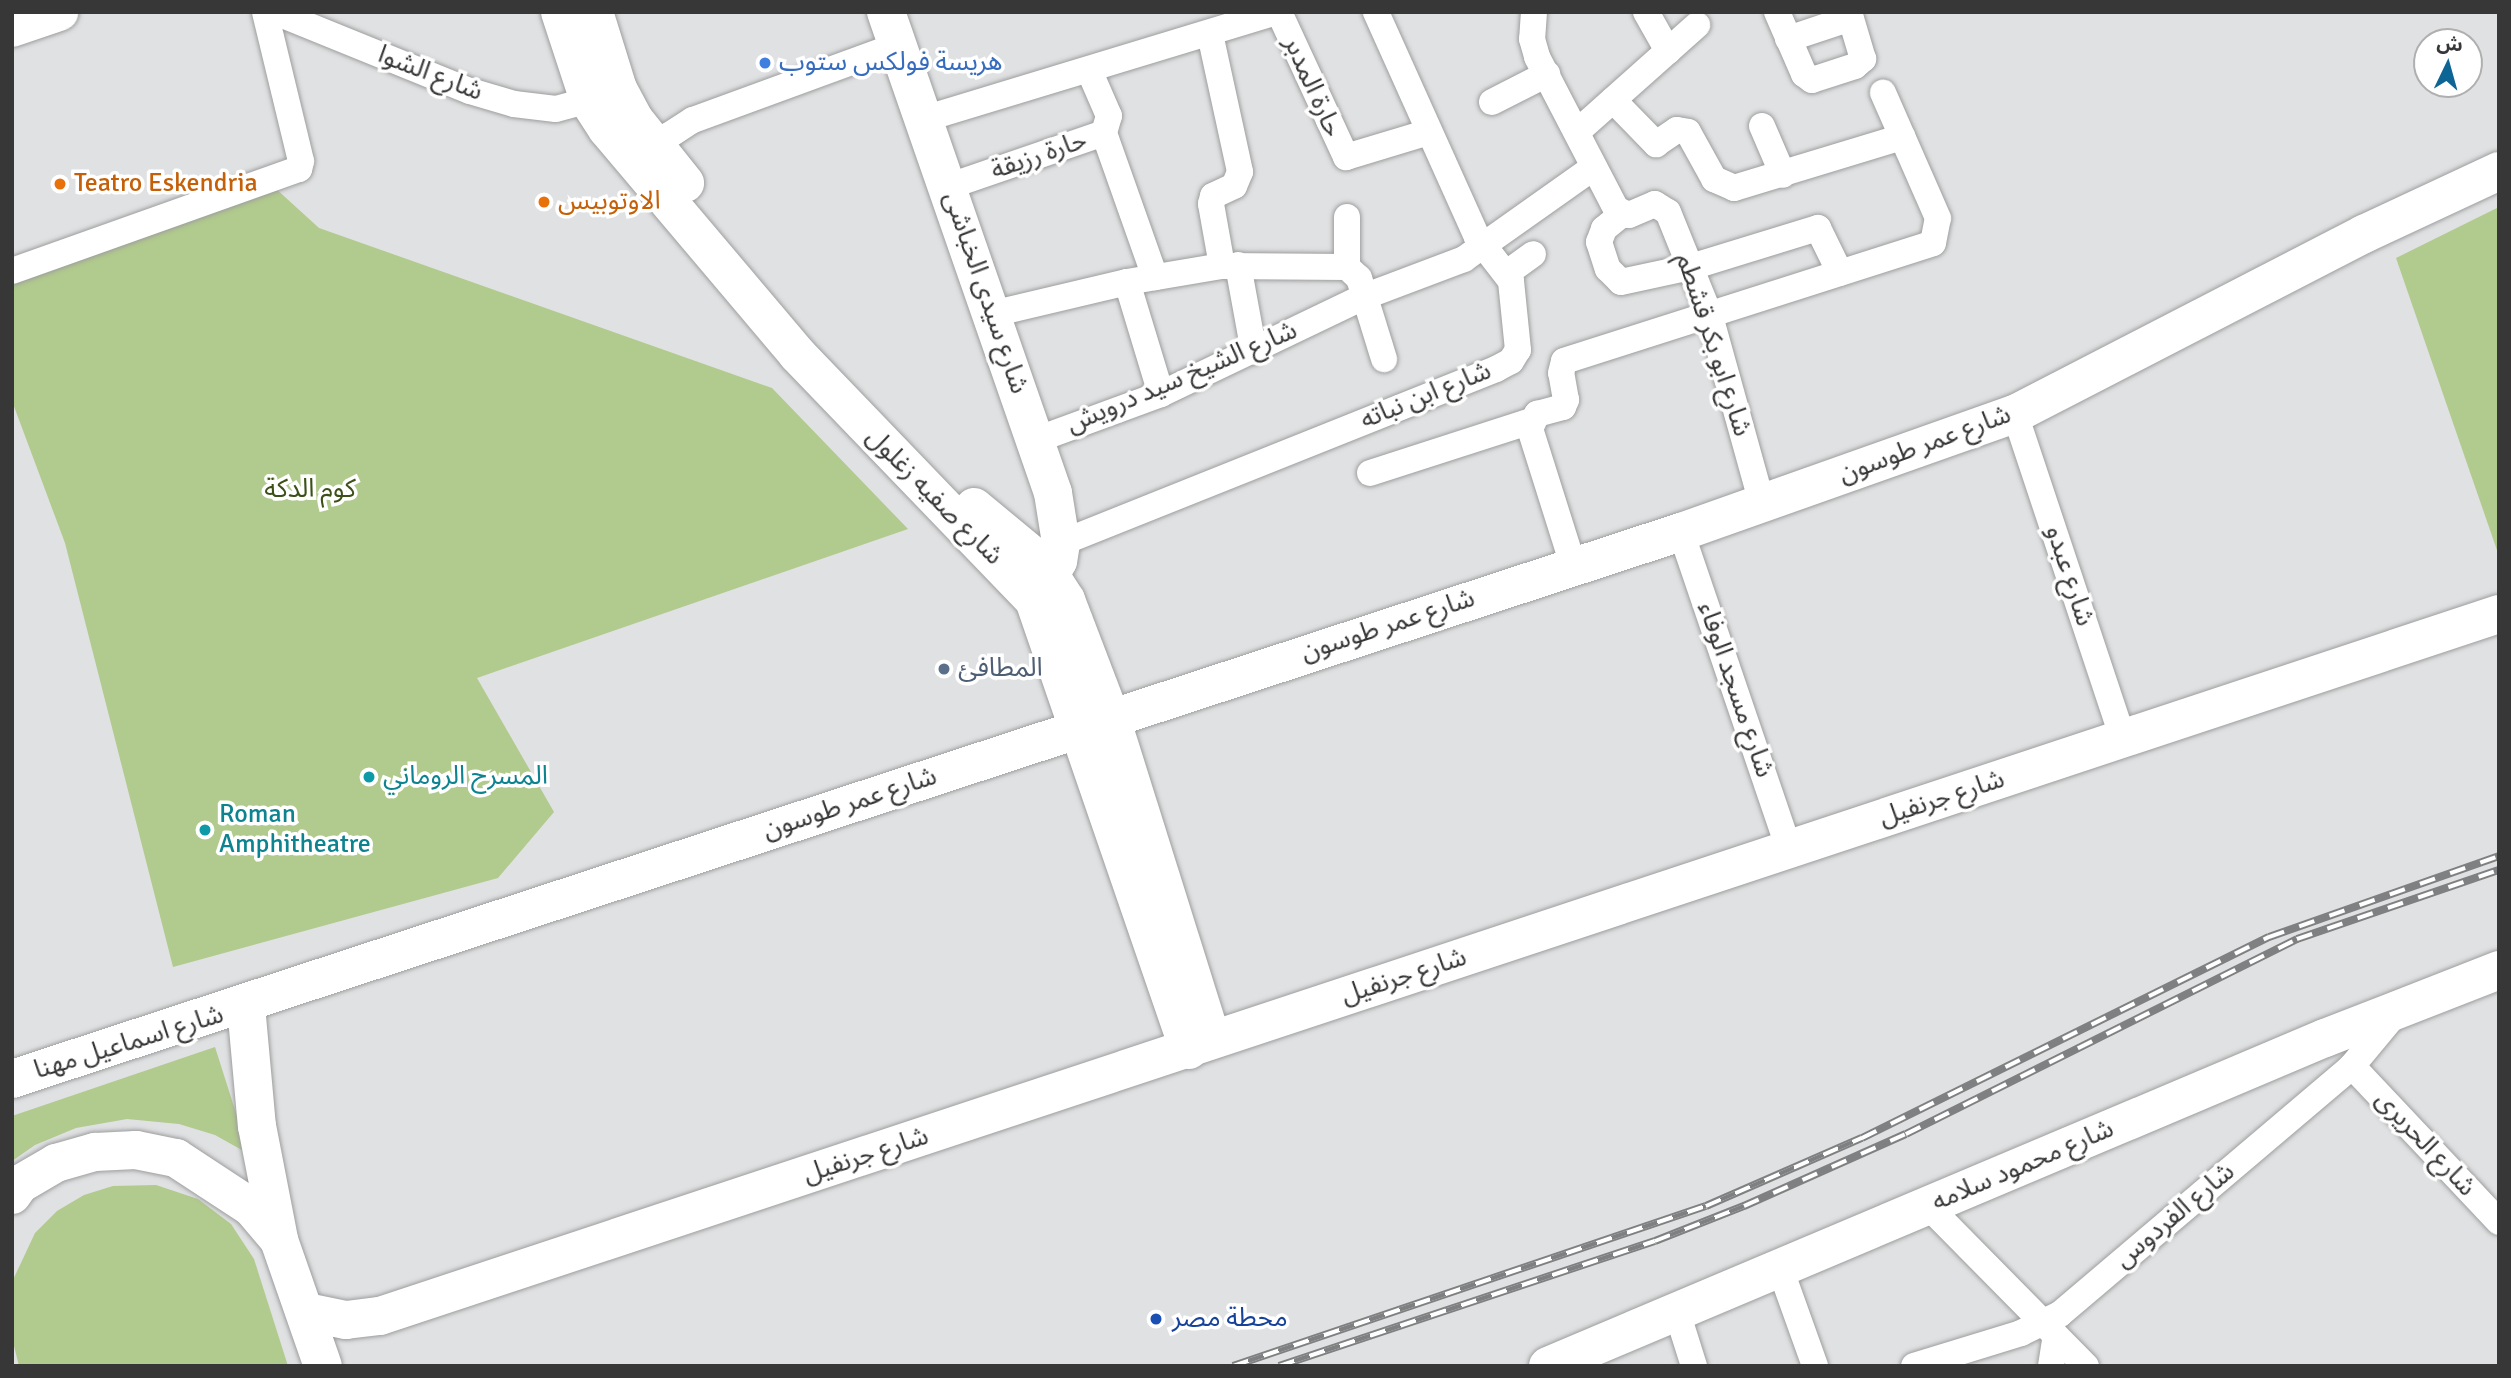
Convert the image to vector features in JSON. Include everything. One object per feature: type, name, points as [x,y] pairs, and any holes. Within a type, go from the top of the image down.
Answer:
[{"type":"main road","points":[[12,28],[59,12]]},
{"type":"main road","name":"شارع صفيه زغلول","points":[[560,12],[604,96],[650,159],[778,318],[946,483],[1026,548],[1049,573],[1094,724],[1201,1045]]},
{"type":"main road","name":"شارع صفيه زغلول","points":[[594,12],[604,96]]},
{"type":"main road","name":"شارع سيدى الخباشى","points":[[892,28],[1053,493],[1049,573]]},
{"type":"main road","name":"شارع عمر طوسون","points":[[246,1006],[1573,565],[1681,532],[2015,414],[2364,234],[2499,171]]},
{"type":"main road","name":"شارع جرنفيل","points":[[306,1312],[345,1320],[380,1316],[2499,614]]},
{"type":"main road","name":"شارع محمود سلامه","points":[[1548,1366],[1590,1357],[1677,1312],[1780,1268],[2499,970]]},
{"type":"main road","points":[[246,1006],[257,1126],[279,1240],[323,1366]]},
{"type":"main road","name":"شارع اسماعيل مهنا","points":[[12,1079],[246,1006]]},
{"type":"main road","points":[[12,1195],[20,1184],[56,1163],[95,1152],[136,1150],[176,1158],[218,1182],[251,1207],[279,1240]]},
{"type":"street","points":[[12,271],[299,169],[299,153],[265,12]]},
{"type":"street","name":"شارع الشوا","points":[[275,12],[470,91],[514,104],[556,109],[604,96]]},
{"type":"street","points":[[924,119],[1277,12]]},
{"type":"street","name":"حارة المدبر","points":[[1277,12],[1346,158],[1429,132]]},
{"type":"street","points":[[1376,12],[1483,248],[1507,273],[1533,254]]},
{"type":"street","points":[[1534,12],[1532,39],[1594,167],[1621,215],[1599,237],[1614,277],[1630,282],[1692,267],[1818,228],[1840,273]]},
{"type":"street","points":[[1777,12],[1788,39],[1804,74],[1812,80],[1855,66],[1863,53],[1850,15],[1788,39]]},
{"type":"street","points":[[1648,13],[1668,51]]},
{"type":"street","points":[[1577,132],[1697,25]]},
{"type":"street","points":[[650,159],[694,120],[892,28]]},
{"type":"street","points":[[1210,34],[1240,172],[1234,186],[1213,196],[1211,204],[1254,352]]},
{"type":"street","name":"حارة رزيقة","points":[[947,187],[1104,133],[1109,116],[1089,70]]},
{"type":"street","points":[[1492,102],[1547,74]]},
{"type":"street","points":[[1370,473],[1531,421],[1537,414],[1563,407],[1566,400],[1561,367],[1569,356],[1710,316],[1933,243],[1938,219],[1883,93]]},
{"type":"street","points":[[1613,100],[1656,144],[1677,130],[1688,132],[1722,184],[1743,188],[1902,137]]},
{"type":"street","points":[[1762,127],[1783,175]]},
{"type":"street","points":[[1104,133],[1155,277]]},
{"type":"street","name":"شارع الشيخ سيد درويش","points":[[1036,440],[1161,394],[1254,352],[1366,296],[1483,248],[1594,167]]},
{"type":"street","name":"شارع ابو بكر قشطم","points":[[1621,215],[1661,204],[1692,267],[1710,316],[1762,503]]},
{"type":"street","points":[[1347,267],[1348,217]]},
{"type":"street","points":[[992,314],[1127,282],[1230,266],[1347,267],[1359,278],[1384,359]]},
{"type":"street","name":"شارع ابن نباته","points":[[1049,573],[1511,361],[1518,350],[1518,335],[1507,273]]},
{"type":"street","points":[[1127,282],[1161,394]]},
{"type":"street","name":"شارع عبدو","points":[[2015,414],[2123,738]]},
{"type":"street","points":[[1531,421],[1530,429],[1573,565]]},
{"type":"street","name":"شارع مسجد الوفاء","points":[[1681,532],[1789,849]]},
{"type":"street","name":"شارع الفردوس","points":[[1914,1366],[1969,1358],[2050,1330],[2352,1066],[2400,1009]]},
{"type":"street","name":"شارع الحريرى","points":[[2352,1066],[2499,1222]]},
{"type":"street","points":[[1928,1206],[2086,1366]]},
{"type":"street","points":[[1780,1268],[1815,1366]]},
{"type":"street","points":[[1677,1312],[1694,1366]]},
{"type":"street","points":[[2050,1330],[2051,1366]]},
{"type":"green space","name":"كوم الدكة","points":[[274,187],[319,228],[772,388],[908,529],[477,678],[554,812],[498,878],[173,967],[65,543],[12,401],[12,282]]},
{"type":"green space","points":[[2499,207],[2499,556],[2396,258]]},
{"type":"green space","points":[[215,1047],[249,1154],[215,1135],[179,1124],[127,1119],[76,1128],[35,1145],[12,1161],[12,1116]]},
{"type":"green space","points":[[156,1185],[198,1199],[231,1224],[254,1259],[288,1366],[19,1366],[12,1338],[12,1282],[35,1233],[57,1211],[84,1195],[113,1186]]},
{"type":"railway","points":[[1233,1366],[1706,1206],[1862,1138],[2269,937],[2499,856]]},
{"type":"railway","points":[[1279,1366],[1655,1241],[1744,1206],[1906,1134],[2297,939],[2499,870]]},
{"type":"place","name":"هريسة فولكس ستوب","points":[[765,63]]},
{"type":"place","name":"Teatro Eskendria","points":[[60,184]]},
{"type":"place","name":"الاوتوبيس","points":[[544,202]]},
{"type":"place","name":"المطافئ","points":[[944,669]]},
{"type":"place","name":"المسرح الروماني","points":[[369,777]]},
{"type":"place","name":"Roman Amphitheatre","points":[[205,830]]},
{"type":"place","name":"محطة مصر","points":[[1156,1319]]}]
